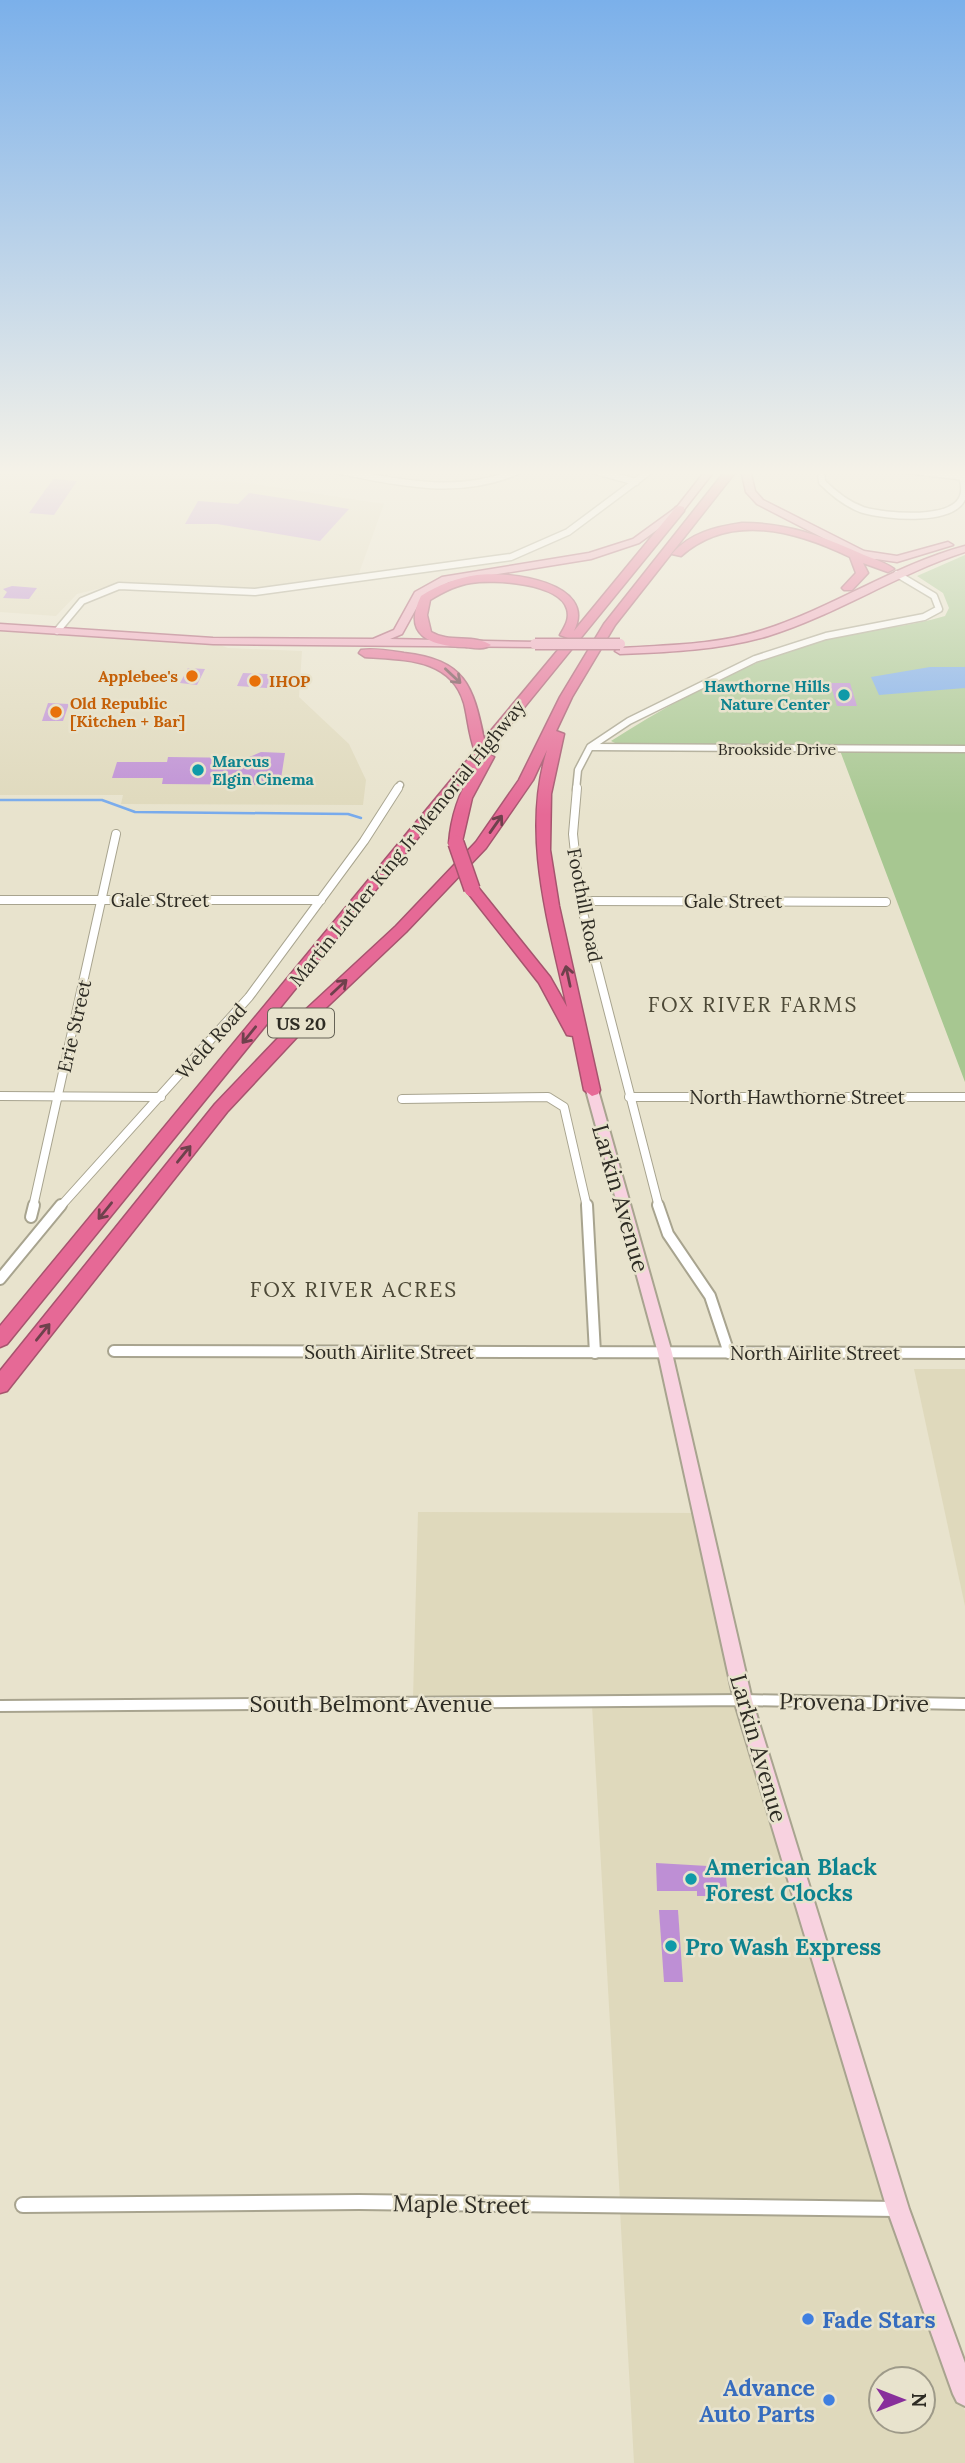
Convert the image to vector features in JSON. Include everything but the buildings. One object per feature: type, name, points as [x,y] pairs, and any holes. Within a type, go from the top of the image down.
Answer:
[{"type":"highway","points":[[451,585],[425,598],[418,622],[422,633],[433,640],[485,645]]},
{"type":"highway","points":[[465,770],[571,629],[574,611],[556,591],[542,585]]},
{"type":"highway","name":"Martin Luther King Jr Memorial Highway","points":[[0,1339],[618,585]]},
{"type":"highway","name":"US 20","points":[[628,598],[639,585]]},
{"type":"highway","points":[[628,598],[648,585]]},
{"type":"highway","points":[[848,588],[851,585]]},
{"type":"highway","name":"Martin Luther King Jr Memorial Highway","points":[[0,1385],[229,1099],[307,1017],[439,891],[481,845],[526,780],[589,656],[628,598]]},
{"type":"highway","points":[[365,653],[416,658],[441,665],[453,674],[465,688],[480,749]]},
{"type":"highway","points":[[589,656],[547,769],[541,831],[544,870],[592,1090]]},
{"type":"highway","points":[[526,698],[469,788],[458,813],[456,843],[472,889],[545,981],[563,1010],[574,1034],[592,1090]]},
{"type":"main road","points":[[349,644],[380,642],[391,638],[403,625],[407,610],[419,594],[435,585]]},
{"type":"main road","points":[[620,647],[714,635],[772,622],[857,585]]},
{"type":"main road","points":[[0,627],[213,641],[349,644],[406,649],[684,648],[754,636],[782,628],[867,585]]},
{"type":"main road","points":[[406,649],[407,610]]},
{"type":"main road","points":[[213,641],[228,647],[365,653],[485,645],[535,648]]},
{"type":"main road","name":"Larkin Avenue","points":[[592,1090],[665,1353],[743,1700],[898,2209],[965,2394]]},
{"type":"street","points":[[57,631],[79,601],[113,587],[138,585],[255,592],[306,585]]},
{"type":"street","points":[[590,747],[641,714],[767,654],[861,627],[924,617],[939,609],[934,596],[915,585]]},
{"type":"street","name":"Brookside Drive","points":[[590,747],[965,750]]},
{"type":"street","name":"Foothill Road","points":[[590,747],[578,771],[573,805],[573,850],[580,901],[653,1190],[668,1234],[710,1296],[729,1353]]},
{"type":"street","name":"Weld Road","points":[[0,1279],[44,1224],[250,997],[400,785]]},
{"type":"street","name":"Erie Street","points":[[31,1217],[116,834]]},
{"type":"street","name":"Gale Street","points":[[0,900],[321,900]]},
{"type":"street","name":"Gale Street","points":[[580,901],[886,901]]},
{"type":"street","points":[[0,1096],[161,1097]]},
{"type":"street","points":[[402,1099],[548,1097],[564,1107],[587,1207],[595,1353]]},
{"type":"street","name":"North Hawthorne Street","points":[[629,1097],[964,1097]]},
{"type":"street","name":"South Airlite Street","points":[[114,1351],[665,1353]]},
{"type":"street","name":"North Airlite Street","points":[[665,1353],[965,1353]]},
{"type":"street","name":"Provena Drive","points":[[743,1700],[965,1704]]},
{"type":"street","name":"South Belmont Avenue","points":[[0,1706],[743,1700]]},
{"type":"street","name":"Maple Street","points":[[23,2204],[359,2202],[898,2209]]},
{"type":"shaded area","points":[[0,585],[114,585],[77,594],[56,616],[0,612]]},
{"type":"shaded area","points":[[176,585],[280,585],[245,589]]},
{"type":"shaded area","points":[[0,628],[212,642],[228,648],[302,651],[299,697],[349,744],[366,780],[363,805],[121,804],[123,795],[0,795]]},
{"type":"shaded area","points":[[914,1369],[965,1369],[965,1606]]},
{"type":"shaded area","points":[[418,1512],[698,1513],[740,1697],[413,1699]]},
{"type":"shaded area","points":[[740,1703],[892,2204],[620,2201],[592,1705]]},
{"type":"shaded area","points":[[620,2210],[894,2214],[965,2411],[965,2463],[634,2463]]},
{"type":"green space","name":"Hawthorne Hills Nature Center","points":[[931,585],[965,585],[965,1082],[839,748],[617,744],[611,741],[718,680],[775,656],[834,638],[945,616],[949,608],[943,593]]},
{"type":"water","points":[[930,667],[965,667],[965,688],[879,695],[871,677]]},
{"type":"waterway","points":[[0,800],[102,800],[135,812],[348,814],[361,818]]},
{"type":"place","name":"Applebee's","points":[[192,676]]},
{"type":"place","name":"IHOP","points":[[255,681]]},
{"type":"place","name":"Hawthorne Hills Nature Center","points":[[844,695]]},
{"type":"place","name":"Old Republic [Kitchen + Bar]","points":[[56,712]]},
{"type":"place","name":"Marcus Elgin Cinema","points":[[198,770]]},
{"type":"place","name":"American Black Forest Clocks","points":[[691,1879]]},
{"type":"place","name":"Pro Wash Express","points":[[671,1946]]},
{"type":"place","name":"Fade Stars","points":[[808,2319]]},
{"type":"place","name":"Advance Auto Parts","points":[[829,2400]]},
{"type":"district","name":"FOX RIVER FARMS","points":[[753,1004]]},
{"type":"district","name":"FOX RIVER ACRES","points":[[354,1289]]}]
